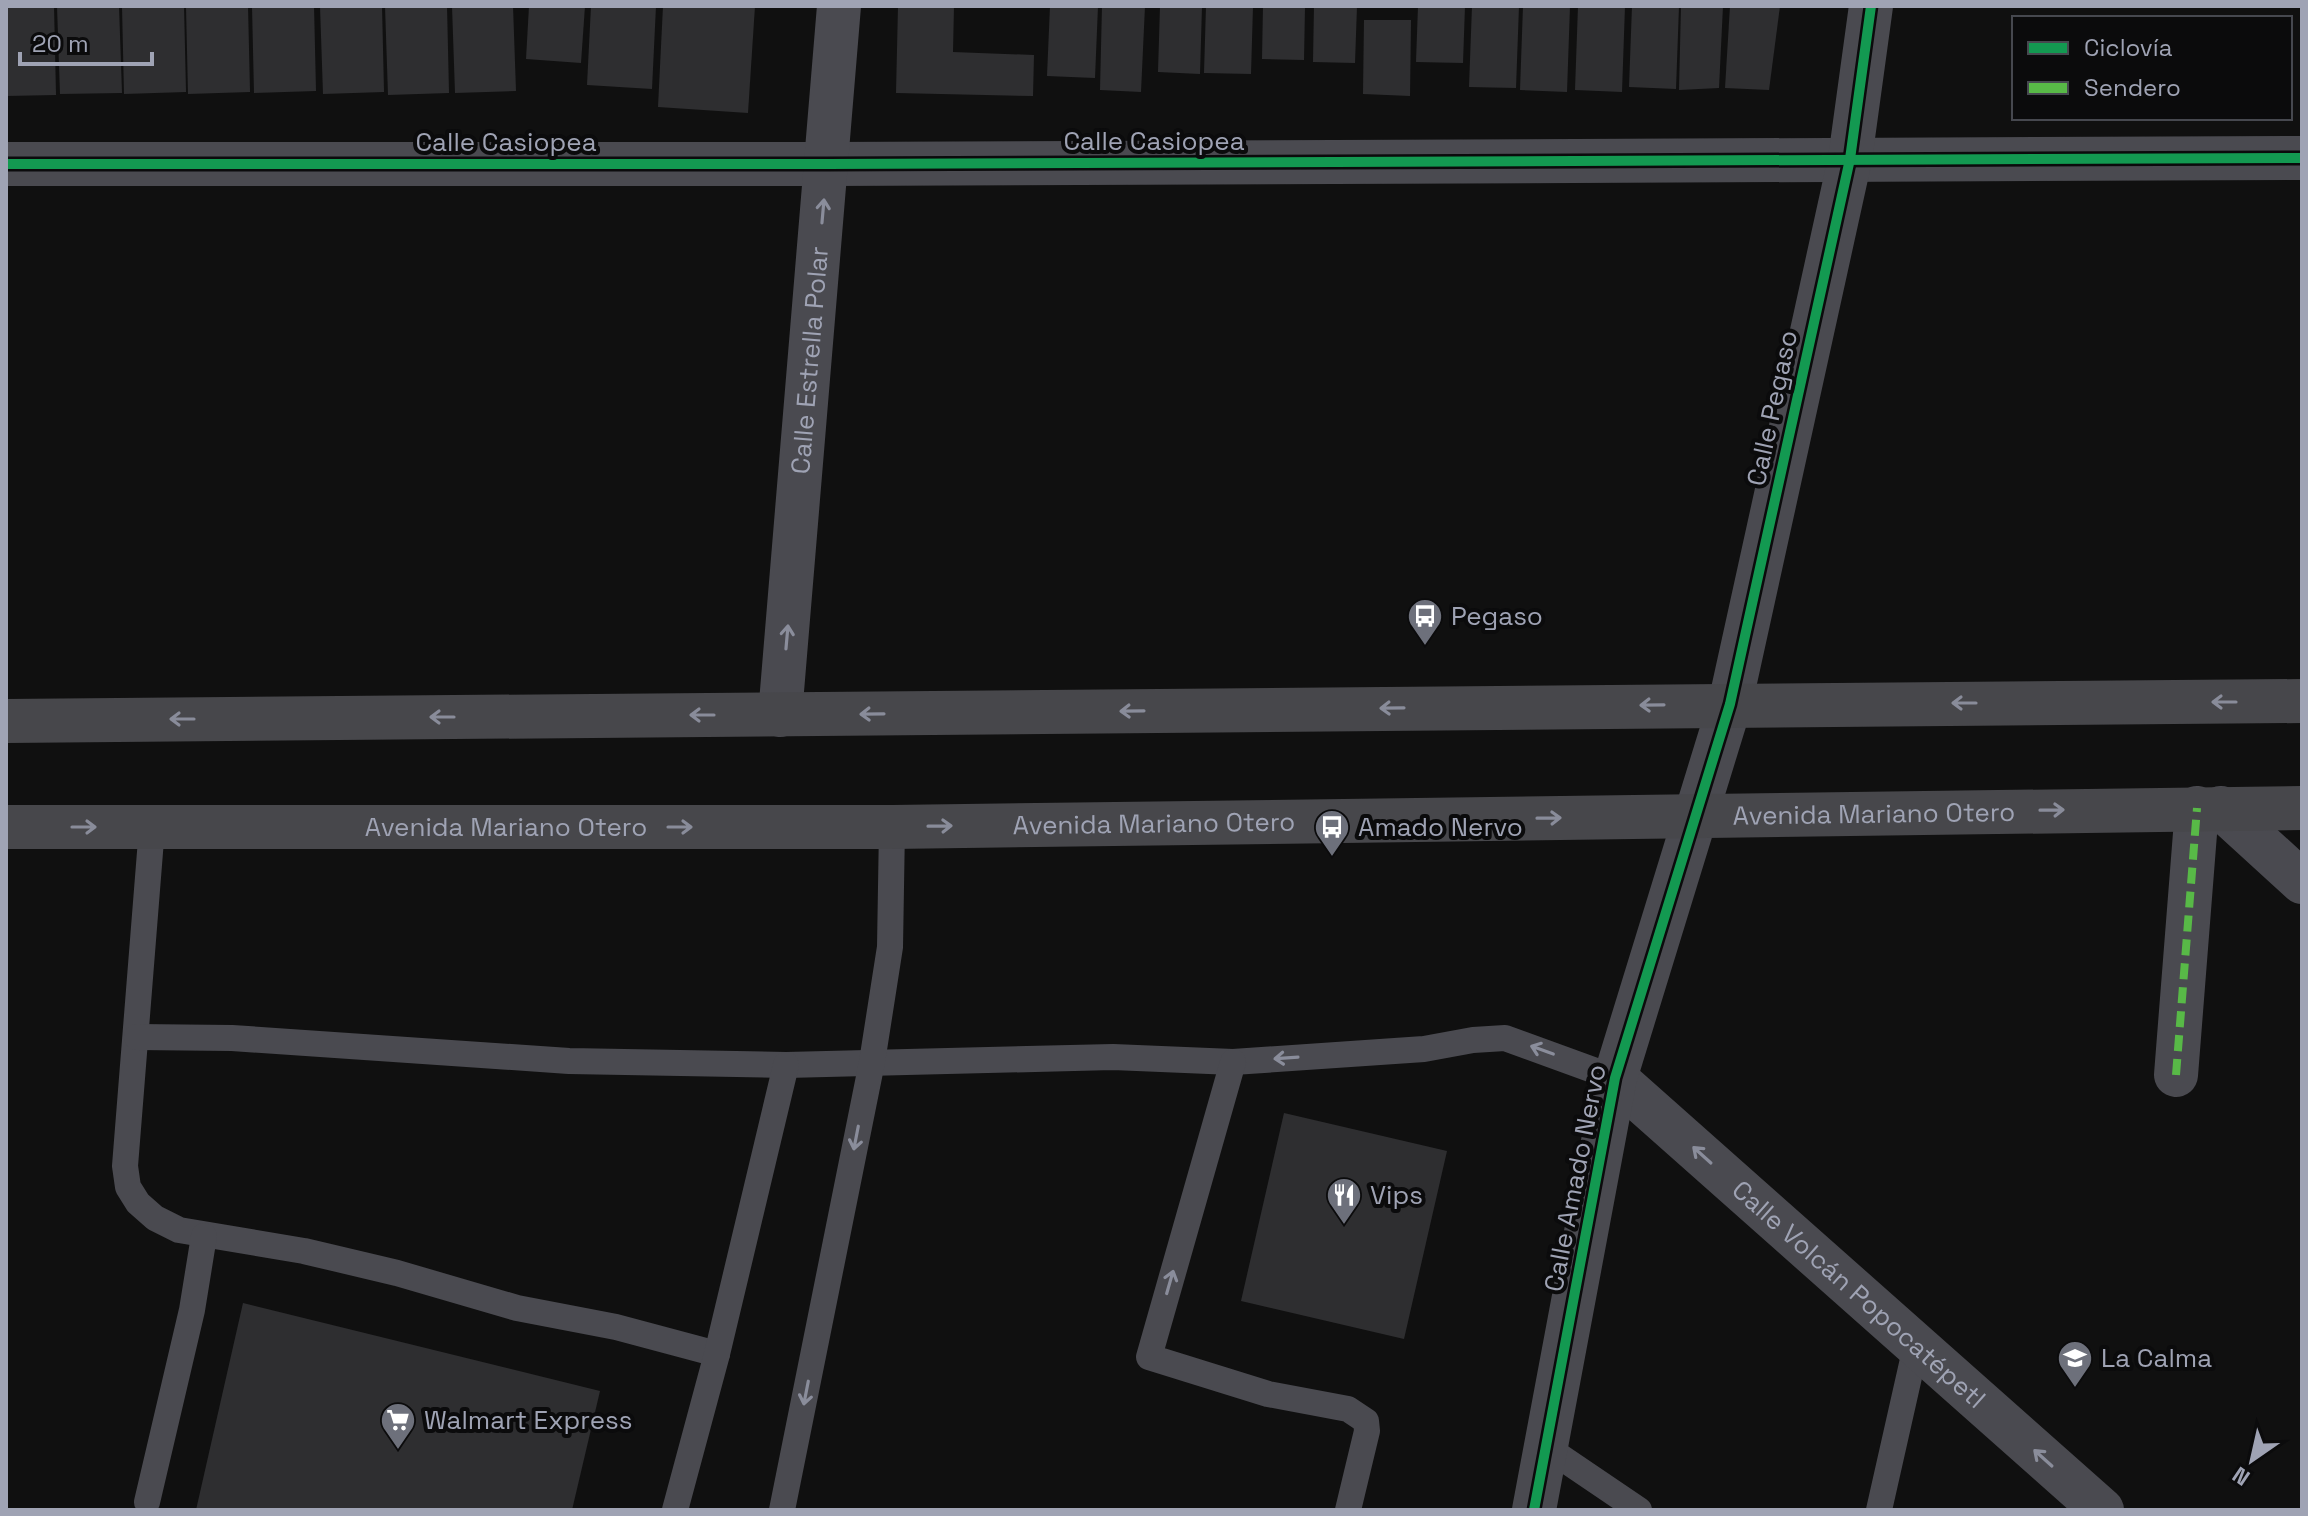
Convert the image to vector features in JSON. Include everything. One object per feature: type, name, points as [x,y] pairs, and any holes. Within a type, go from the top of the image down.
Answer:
[{"type":"main road","points":[[6,721],[2302,701]]},
{"type":"main road","name":"Avenida Mariano Otero","points":[[6,827],[892,827],[2302,808]]},
{"type":"street","name":"Calle Estrella Polar","points":[[780,715],[839,6]]},
{"type":"street","name":"Calle Pegaso","points":[[1694,815],[1730,704],[1850,159],[1871,6]]},
{"type":"street","name":"Calle Casiopea","points":[[6,164],[2302,158]]},
{"type":"street","points":[[2209,808],[2302,882]]},
{"type":"street","points":[[2176,1075],[2209,808]]},
{"type":"street","name":"Calle Amado Nervo","points":[[1534,1510],[1615,1078],[1694,815]]},
{"type":"street","name":"Calle Volcán Popocatépetl","points":[[1615,1078],[2102,1510]]},
{"type":"lane","points":[[152,827],[125,1166],[128,1187],[138,1203],[155,1218],[179,1230],[319,1255],[397,1273],[517,1308],[616,1327],[717,1354]]},
{"type":"lane","points":[[782,1510],[872,1062],[890,947],[892,827]]},
{"type":"lane","points":[[137,1037],[232,1038],[569,1061],[786,1065],[1113,1057],[1233,1062],[1424,1049],[1505,1038],[1615,1078]]},
{"type":"lane","points":[[1233,1062],[1149,1357],[1268,1394],[1358,1413],[1366,1421],[1367,1431],[1348,1510]]},
{"type":"lane","points":[[675,1510],[717,1354],[786,1065]]},
{"type":"lane","points":[[147,1502],[192,1310],[204,1236]]},
{"type":"lane","points":[[1879,1510],[1916,1346]]},
{"type":"lane","points":[[1546,1447],[1639,1510]]},
{"type":"building","points":[[6,6],[54,6],[56,95],[6,96]]},
{"type":"building","points":[[57,6],[119,6],[122,93],[60,94]]},
{"type":"building","points":[[122,6],[184,6],[186,92],[124,94]]},
{"type":"building","points":[[186,6],[248,6],[250,92],[188,94]]},
{"type":"building","points":[[252,6],[314,6],[316,91],[254,93]]},
{"type":"building","points":[[320,6],[382,6],[384,92],[323,94]]},
{"type":"building","points":[[385,6],[447,6],[449,93],[388,95]]},
{"type":"building","points":[[452,6],[513,6],[516,91],[455,93]]},
{"type":"building","points":[[529,6],[585,6],[581,63],[526,59]]},
{"type":"building","points":[[591,6],[656,6],[652,89],[587,85]]},
{"type":"building","points":[[663,6],[755,6],[748,113],[658,107]]},
{"type":"building","points":[[898,6],[954,6],[953,52],[1034,55],[1033,96],[896,93]]},
{"type":"building","points":[[1050,6],[1098,6],[1095,78],[1047,76]]},
{"type":"building","points":[[1102,6],[1145,6],[1141,92],[1100,90]]},
{"type":"building","points":[[1160,6],[1202,6],[1200,74],[1158,72]]},
{"type":"building","points":[[1206,6],[1253,6],[1251,74],[1204,73]]},
{"type":"building","points":[[1263,6],[1305,6],[1304,60],[1262,59]]},
{"type":"building","points":[[1314,6],[1357,6],[1355,63],[1313,62]]},
{"type":"building","points":[[1418,6],[1465,6],[1463,63],[1416,62]]},
{"type":"building","points":[[1472,6],[1519,6],[1516,88],[1469,87]]},
{"type":"building","points":[[1523,6],[1570,6],[1567,92],[1520,90]]},
{"type":"building","points":[[1578,6],[1625,6],[1622,92],[1575,90]]},
{"type":"building","points":[[1632,6],[1679,6],[1676,89],[1629,87]]},
{"type":"building","points":[[1681,6],[1723,6],[1719,88],[1679,90]]},
{"type":"building","points":[[1730,6],[1780,6],[1769,90],[1725,88]]},
{"type":"building","points":[[1364,20],[1411,20],[1410,96],[1363,94]]},
{"type":"building","name":"Vips","points":[[1284,1113],[1447,1151],[1404,1339],[1241,1301]]},
{"type":"building","name":"Walmart Express","points":[[243,1303],[600,1391],[572,1510],[196,1510]]},
{"type":"marked path","points":[[2176,1075],[2197,808]]},
{"type":"cycle path","points":[[1534,1510],[1615,1078],[1730,704],[1850,159],[1871,6]]},
{"type":"cycle path","points":[[6,164],[2302,158]]},
{"type":"place","name":"Pegaso","points":[[1425,647]]},
{"type":"place","name":"Amado Nervo","points":[[1332,858]]},
{"type":"place","name":"Vips","points":[[1344,1226]]},
{"type":"place","name":"La Calma","points":[[2075,1389]]},
{"type":"place","name":"Walmart Express","points":[[398,1451]]}]
